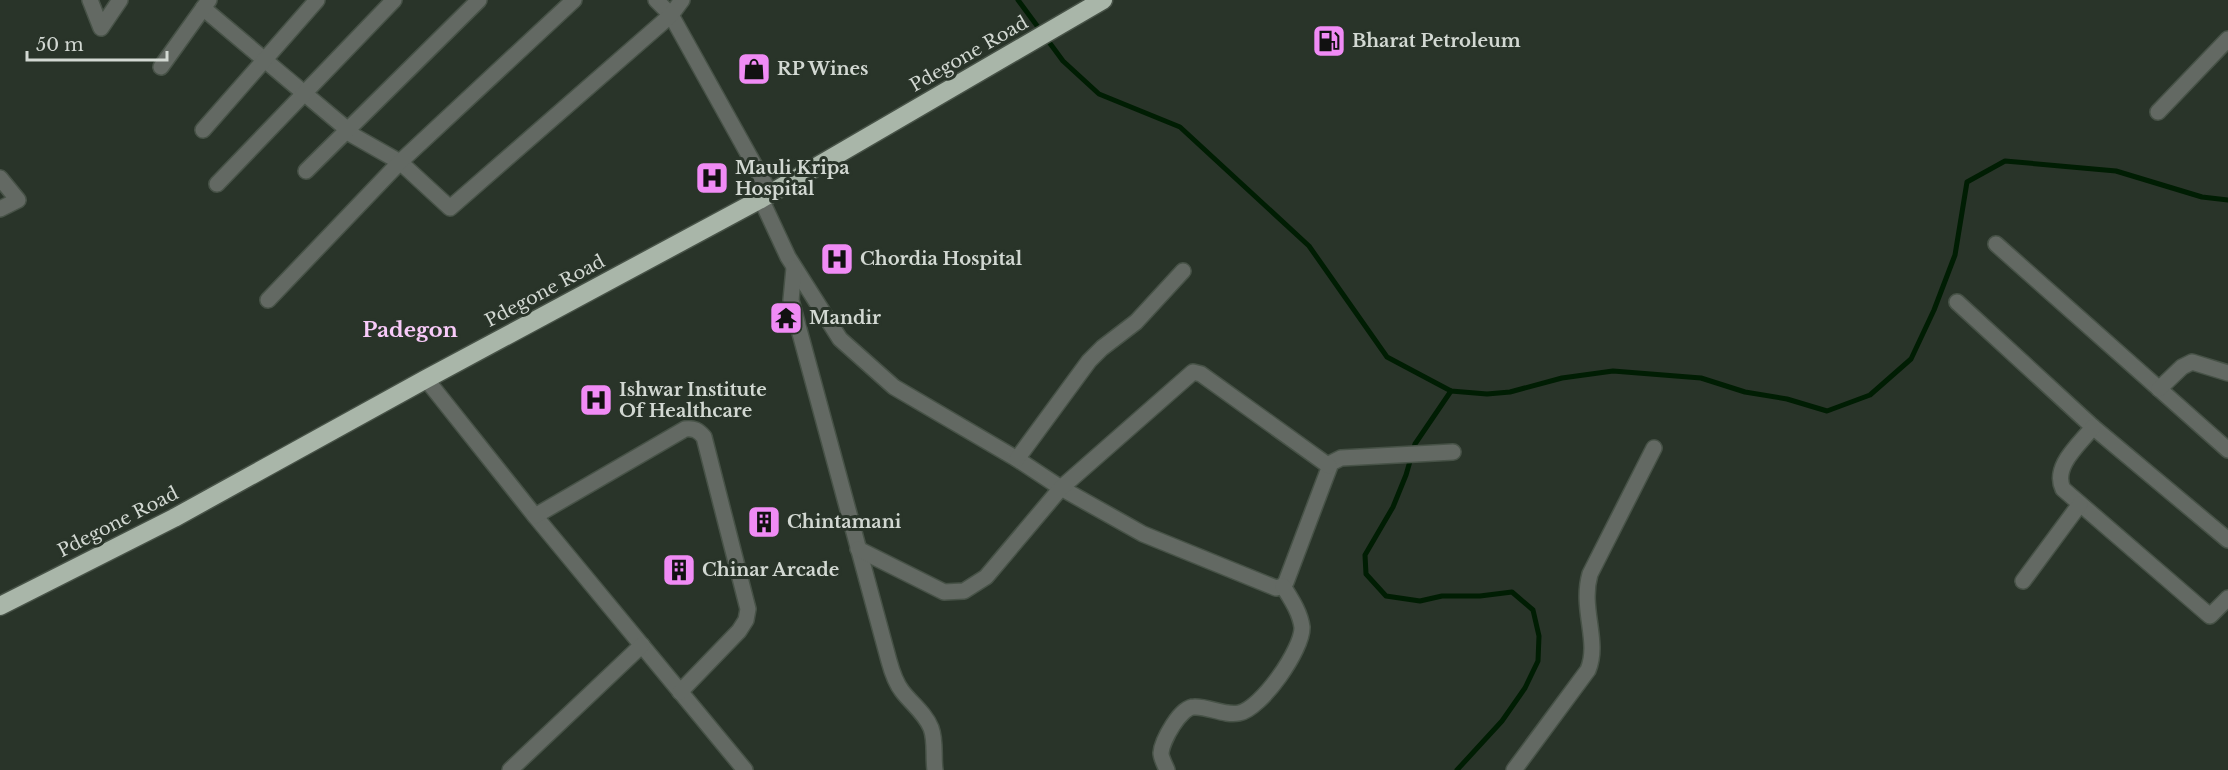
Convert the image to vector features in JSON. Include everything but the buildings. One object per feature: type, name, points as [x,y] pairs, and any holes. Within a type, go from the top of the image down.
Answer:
[{"type":"highway","name":"Pdegone Road","points":[[0,606],[174,518],[765,196],[1103,0]]},
{"type":"street","points":[[90,0],[101,28],[120,0]]},
{"type":"street","points":[[203,130],[318,0]]},
{"type":"street","points":[[217,184],[394,0]]},
{"type":"street","points":[[306,171],[479,0]]},
{"type":"street","points":[[268,300],[400,162],[574,0]]},
{"type":"street","points":[[656,0],[671,15],[765,196],[788,257],[840,339],[894,387],[1017,459],[1061,488],[1143,534],[1276,588],[1283,586]]},
{"type":"street","points":[[161,67],[206,4],[265,61],[305,92],[348,130],[347,132],[400,162],[450,208],[671,15],[682,0]]},
{"type":"street","points":[[2158,112],[2228,39]]},
{"type":"street","points":[[0,178],[18,200],[0,209]]},
{"type":"street","points":[[1996,244],[2228,450]]},
{"type":"street","points":[[795,268],[791,300],[894,679],[930,727],[935,770]]},
{"type":"street","points":[[1017,459],[1089,361],[1136,322],[1183,271]]},
{"type":"street","points":[[1957,302],[2093,427],[2228,540]]},
{"type":"street","points":[[2159,389],[2182,367],[2192,362],[2228,372]]},
{"type":"street","points":[[858,549],[944,592],[964,591],[986,577],[1061,488],[1193,372],[1201,374],[1329,466]]},
{"type":"street","points":[[426,379],[739,766]]},
{"type":"street","points":[[2093,427],[2060,471],[2059,481],[2063,489],[2210,616],[2228,598]]},
{"type":"street","points":[[535,516],[685,429],[692,428],[704,437],[748,609],[746,620],[739,631],[680,692]]},
{"type":"street","points":[[1514,770],[1588,670],[1592,650],[1586,589],[1590,574],[1654,448]]},
{"type":"street","points":[[1283,586],[1331,463],[1341,458],[1453,452]]},
{"type":"street","points":[[2023,581],[2080,504]]},
{"type":"street","points":[[1167,770],[1160,755],[1165,740],[1182,712],[1193,706],[1239,713],[1254,705],[1271,688],[1297,649],[1302,630],[1299,612],[1283,586]]},
{"type":"street","points":[[510,770],[642,645]]},
{"type":"waterway","points":[[1018,0],[1063,61],[1099,94],[1180,127],[1309,246],[1387,357],[1451,391],[1487,394],[1510,392],[1562,378],[1613,371],[1701,378],[1745,392],[1787,399],[1827,411],[1870,395],[1911,359],[1934,310],[1955,255],[1967,182],[2005,161],[2116,171],[2202,197],[2228,200]]},
{"type":"waterway","points":[[1451,391],[1415,444],[1393,507],[1365,555],[1366,574],[1386,596],[1420,601],[1442,596],[1480,596],[1512,592],[1533,610],[1539,636],[1538,661],[1525,688],[1502,721],[1457,770]]},
{"type":"place","name":"Bharat Petroleum","points":[[1329,41]]},
{"type":"place","name":"RP Wines","points":[[754,69]]},
{"type":"place","name":"Mauli Kripa Hospital","points":[[712,178]]},
{"type":"place","name":"Chordia Hospital","points":[[837,259]]},
{"type":"place","name":"Mandir","points":[[786,318]]},
{"type":"place","name":"Ishwar Institute Of Healthcare","points":[[596,400]]},
{"type":"place","name":"Chintamani","points":[[764,522]]},
{"type":"place","name":"Chinar Arcade","points":[[679,570]]},
{"type":"district","name":"Padegon","points":[[410,330]]}]
